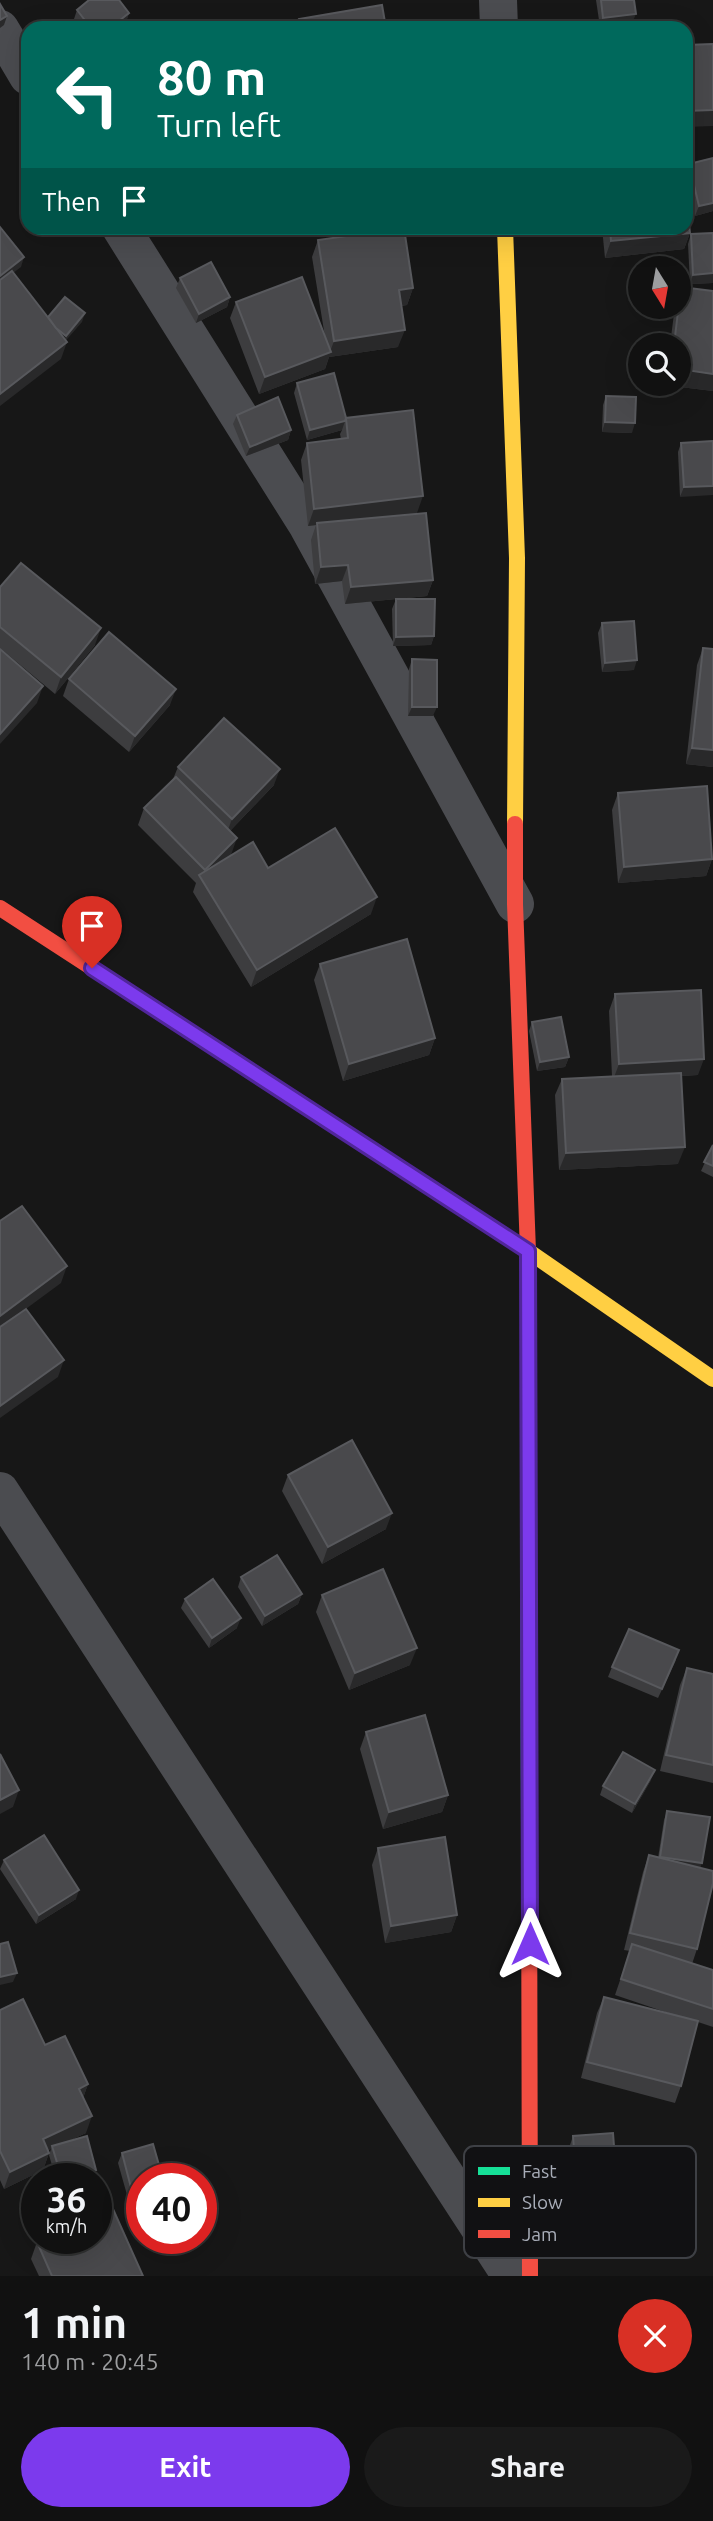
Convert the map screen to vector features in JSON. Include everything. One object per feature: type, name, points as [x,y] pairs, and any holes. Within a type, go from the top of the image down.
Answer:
[{"type":"street","points":[[498,0],[499,21]]},
{"type":"street","points":[[0,29],[21,64]]},
{"type":"street","points":[[125,235],[308,526],[515,904]]},
{"type":"street","points":[[505,235],[517,558],[515,904],[528,1251],[530,2146]]},
{"type":"street","points":[[0,908],[528,1251],[713,1379]]},
{"type":"street","points":[[0,1491],[464,2204]]},
{"type":"street","points":[[499,2258],[511,2276]]},
{"type":"street","points":[[530,2258],[530,2276]]},
{"type":"building","points":[[89,0],[119,0],[129,13],[119,21],[86,21],[77,10]]},
{"type":"building","points":[[601,0],[634,0],[636,14],[603,18]]},
{"type":"building","points":[[0,4],[7,16],[0,20]]},
{"type":"building","points":[[382,5],[385,21],[299,21]]},
{"type":"building","points":[[713,44],[713,110],[693,111],[693,45]]},
{"type":"building","points":[[713,158],[713,203],[699,206],[693,181],[693,163]]},
{"type":"building","points":[[0,227],[24,257],[0,276]]},
{"type":"building","points":[[713,233],[713,273],[693,275],[693,234]]},
{"type":"building","points":[[354,235],[405,235],[413,288],[399,290],[405,330],[334,341],[318,240]]},
{"type":"building","points":[[611,235],[670,235],[611,241]]},
{"type":"building","points":[[211,262],[230,297],[199,314],[180,278]]},
{"type":"building","points":[[12,271],[67,342],[0,394],[0,280]]},
{"type":"building","points":[[302,277],[331,352],[265,377],[236,302]]},
{"type":"building","points":[[691,288],[713,291],[713,374],[691,371],[691,333],[675,333],[677,319],[691,319]]},
{"type":"building","points":[[65,297],[85,313],[66,336],[48,317]]},
{"type":"building","points":[[334,373],[345,421],[310,430],[297,383]]},
{"type":"building","points":[[606,396],[636,397],[635,423],[605,422]]},
{"type":"building","points":[[278,397],[291,430],[250,447],[237,415]]},
{"type":"building","points":[[413,410],[423,496],[314,509],[307,443],[348,438],[346,418]]},
{"type":"building","points":[[713,441],[713,486],[684,487],[681,443]]},
{"type":"building","points":[[426,513],[433,580],[351,587],[348,565],[321,567],[317,523]]},
{"type":"building","points":[[21,563],[101,628],[61,677],[0,627],[0,587]]},
{"type":"building","points":[[396,599],[435,599],[434,636],[396,637]]},
{"type":"building","points":[[634,621],[637,660],[605,663],[602,623]]},
{"type":"building","points":[[109,632],[176,689],[135,736],[69,679]]},
{"type":"building","points":[[703,648],[713,649],[713,750],[692,748]]},
{"type":"building","points":[[0,649],[43,686],[0,734]]},
{"type":"building","points":[[412,659],[437,660],[437,707],[412,707]]},
{"type":"building","points":[[224,718],[280,769],[232,819],[178,767]]},
{"type":"building","points":[[176,777],[237,838],[205,870],[144,808]]},
{"type":"building","points":[[707,786],[712,859],[624,867],[618,793]]},
{"type":"building","points":[[335,828],[377,897],[257,970],[199,875],[253,842],[268,868]]},
{"type":"building","points":[[407,939],[435,1038],[349,1064],[320,964]]},
{"type":"building","points":[[701,990],[704,1059],[619,1064],[615,994]]},
{"type":"building","points":[[561,1017],[569,1057],[540,1062],[532,1022]]},
{"type":"building","points":[[681,1073],[685,1147],[566,1153],[562,1079]]},
{"type":"building","points":[[713,1145],[713,1166],[704,1162]]},
{"type":"building","points":[[22,1206],[67,1266],[0,1316],[0,1221]]},
{"type":"building","points":[[26,1309],[64,1360],[0,1406],[0,1327]]},
{"type":"building","points":[[352,1440],[392,1513],[328,1547],[288,1475]]},
{"type":"building","points":[[277,1555],[302,1594],[265,1616],[241,1577]]},
{"type":"building","points":[[383,1569],[417,1648],[355,1673],[322,1595]]},
{"type":"building","points":[[213,1579],[241,1618],[212,1638],[185,1599]]},
{"type":"building","points":[[629,1629],[679,1650],[662,1689],[612,1667]]},
{"type":"building","points":[[687,1668],[713,1674],[713,1765],[666,1755]]},
{"type":"building","points":[[425,1715],[448,1795],[389,1812],[366,1732]]},
{"type":"building","points":[[623,1752],[655,1770],[635,1804],[603,1786]]},
{"type":"building","points":[[0,1754],[19,1790],[0,1800]]},
{"type":"building","points":[[667,1811],[710,1817],[702,1863],[660,1857]]},
{"type":"building","points":[[44,1835],[79,1890],[39,1915],[4,1860]]},
{"type":"building","points":[[445,1837],[457,1915],[391,1926],[378,1848]]},
{"type":"building","points":[[649,1855],[713,1871],[713,1883],[697,1949],[630,1933]]},
{"type":"building","points":[[8,1942],[17,1973],[0,1977],[0,1944]]},
{"type":"building","points":[[632,1944],[713,1970],[713,2009],[621,1979]]},
{"type":"building","points":[[604,1997],[698,2021],[681,2086],[587,2062]]},
{"type":"building","points":[[23,1999],[45,2045],[65,2036],[88,2084],[79,2089],[92,2116],[43,2139],[49,2153],[28,2163],[21,2163],[21,2167],[10,2172],[0,2151],[0,2010]]},
{"type":"building","points":[[613,2133],[614,2146],[574,2146],[573,2136]]},
{"type":"building","points":[[87,2136],[94,2163],[57,2163],[52,2146]]},
{"type":"building","points":[[153,2144],[158,2163],[126,2163],[126,2168],[122,2153]]},
{"type":"building","points":[[112,2209],[126,2238],[126,2254],[133,2254],[143,2276],[52,2276],[42,2254],[112,2254]]},
{"type":"traffic: fast","points":[[528,1436],[529,1828]]},
{"type":"traffic: slow","points":[[505,235],[517,558],[515,824]]},
{"type":"traffic: slow","points":[[445,1197],[713,1379]]},
{"type":"traffic: jam","points":[[515,824],[515,904],[528,1251],[528,1436]]},
{"type":"traffic: jam","points":[[0,908],[445,1197]]},
{"type":"traffic: jam","points":[[529,1828],[530,2146]]},
{"type":"traffic: jam","points":[[530,2258],[530,2276]]},
{"type":"route","points":[[92,968],[528,1251],[530,1944]]}]
